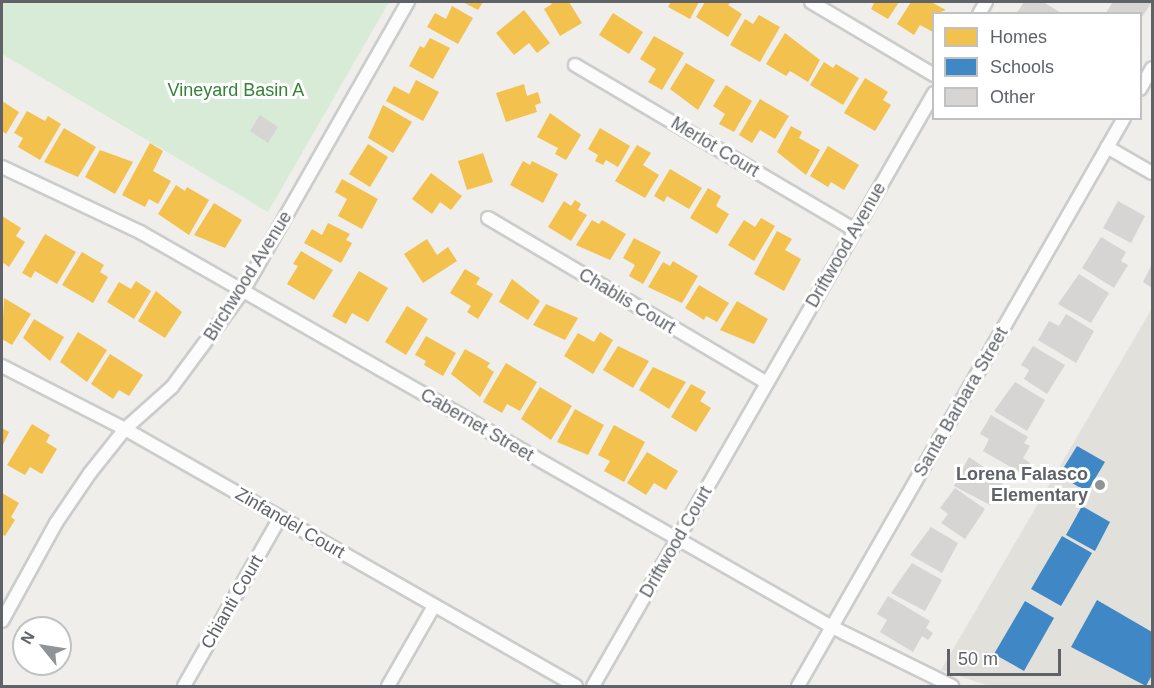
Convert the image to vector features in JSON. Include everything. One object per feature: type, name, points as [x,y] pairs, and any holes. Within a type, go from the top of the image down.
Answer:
[{"type":"street","name":"Birchwood Avenue","points":[[2,621],[56,523],[125,429],[172,387],[243,291],[408,2]]},
{"type":"street","points":[[811,2],[932,74]]},
{"type":"street","name":"Merlot Court","points":[[574,65],[855,230]]},
{"type":"street","points":[[1142,86],[1152,68]]},
{"type":"street","name":"Driftwood Avenue","points":[[759,398],[932,95]]},
{"type":"street","name":"Santa Barbara Street","points":[[798,687],[1123,120]]},
{"type":"street","points":[[1107,147],[1152,173]]},
{"type":"street","name":"Cabernet Street","points":[[2,167],[140,232],[832,627],[952,687]]},
{"type":"street","name":"Chablis Court","points":[[488,218],[767,383]]},
{"type":"street","name":"Zinfandel Court","points":[[2,366],[125,429],[576,687]]},
{"type":"street","name":"Driftwood Court","points":[[593,687],[759,398]]},
{"type":"street","name":"Chianti Court","points":[[184,687],[280,518]]},
{"type":"street","points":[[388,687],[434,606]]},
{"type":"shaded area","name":"Lorena Falasco Elementary","points":[[1151,310],[1152,686],[989,686],[941,670]]},
{"type":"green space","name":"Vineyard Basin A","points":[[2,2],[389,2],[268,212],[2,54]]},
{"type":"building: Homes","points":[[463,2],[483,2],[478,10]]},
{"type":"building: Homes","points":[[550,2],[569,2],[582,23],[560,36],[544,9],[552,4]]},
{"type":"building: Homes","points":[[671,2],[699,2],[690,19],[668,7]]},
{"type":"building: Homes","points":[[705,2],[731,2],[728,5],[742,14],[728,37],[696,17]]},
{"type":"building: Homes","points":[[871,2],[899,2],[888,19],[871,9],[874,3]]},
{"type":"building: Homes","points":[[911,2],[931,2],[946,10],[932,12],[932,31],[920,25],[914,35],[897,24]]},
{"type":"building: Homes","points":[[452,6],[473,18],[458,44],[427,27],[435,13],[446,19]]},
{"type":"building: Homes","points":[[524,10],[550,43],[537,53],[529,43],[514,55],[496,33]]},
{"type":"building: Homes","points":[[613,13],[643,32],[629,54],[599,35]]},
{"type":"building: Homes","points":[[759,15],[780,27],[760,62],[730,45],[745,19],[753,24]]},
{"type":"building: Homes","points":[[785,33],[820,60],[808,82],[790,71],[786,76],[766,64]]},
{"type":"building: Homes","points":[[654,36],[684,53],[662,90],[648,82],[656,69],[640,59]]},
{"type":"building: Homes","points":[[430,38],[450,48],[433,79],[409,66],[420,46],[424,48]]},
{"type":"building: Homes","points":[[824,62],[833,68],[836,64],[859,78],[843,105],[810,85]]},
{"type":"building: Homes","points":[[686,63],[715,80],[698,110],[670,89]]},
{"type":"building: Homes","points":[[865,78],[888,92],[883,100],[891,105],[875,131],[844,113]]},
{"type":"building: Homes","points":[[416,80],[439,92],[423,121],[386,101],[394,86],[409,94]]},
{"type":"building: Homes","points":[[524,84],[527,96],[538,92],[541,103],[535,105],[537,112],[506,122],[496,93]]},
{"type":"building: Homes","points":[[726,85],[752,101],[734,132],[719,124],[725,114],[713,106]]},
{"type":"building: Homes","points":[[760,99],[789,116],[775,139],[760,130],[752,143],[739,135]]},
{"type":"building: Homes","points":[[2,101],[19,112],[6,134],[2,131]]},
{"type":"building: Homes","points":[[383,105],[412,122],[393,153],[368,138]]},
{"type":"building: Homes","points":[[27,111],[45,121],[48,116],[61,124],[40,160],[18,147],[23,138],[14,133]]},
{"type":"building: Homes","points":[[550,113],[581,135],[566,160],[555,154],[558,148],[537,137]]},
{"type":"building: Homes","points":[[791,126],[802,132],[799,138],[820,150],[806,175],[777,152]]},
{"type":"building: Homes","points":[[64,128],[96,147],[78,177],[44,162]]},
{"type":"building: Homes","points":[[600,128],[630,146],[618,167],[606,160],[603,165],[595,161],[598,155],[588,149]]},
{"type":"building: Homes","points":[[150,143],[163,151],[153,171],[171,181],[158,204],[149,199],[145,207],[122,195]]},
{"type":"building: Homes","points":[[368,144],[388,157],[370,187],[349,174]]},
{"type":"building: Homes","points":[[637,145],[651,153],[643,165],[659,175],[645,198],[615,181]]},
{"type":"building: Homes","points":[[828,146],[859,165],[844,190],[831,182],[828,187],[810,176]]},
{"type":"building: Homes","points":[[100,150],[133,162],[115,194],[85,177]]},
{"type":"building: Homes","points":[[483,153],[493,182],[467,190],[458,161]]},
{"type":"building: Homes","points":[[523,161],[530,165],[532,161],[558,174],[543,203],[510,185]]},
{"type":"building: Homes","points":[[670,169],[702,188],[689,209],[667,196],[664,202],[654,196]]},
{"type":"building: Homes","points":[[431,173],[462,196],[451,210],[440,202],[432,214],[412,199]]},
{"type":"building: Homes","points":[[342,179],[378,199],[362,229],[338,216],[347,199],[335,192]]},
{"type":"building: Homes","points":[[176,185],[185,191],[187,187],[209,200],[189,235],[158,214]]},
{"type":"building: Homes","points":[[708,188],[721,196],[716,206],[729,214],[717,234],[690,218]]},
{"type":"building: Homes","points":[[575,200],[581,204],[578,210],[587,215],[571,241],[548,227],[564,201],[571,206]]},
{"type":"building: Homes","points":[[214,203],[242,220],[225,248],[194,235]]},
{"type":"building: Homes","points":[[2,216],[21,228],[16,236],[25,242],[9,267],[2,262]]},
{"type":"building: Homes","points":[[761,218],[775,226],[754,261],[728,245],[744,220],[755,227]]},
{"type":"building: Homes","points":[[592,220],[599,224],[602,220],[626,234],[610,260],[576,245]]},
{"type":"building: Homes","points":[[328,223],[350,234],[346,240],[352,243],[341,263],[304,243],[312,229],[322,235]]},
{"type":"building: Homes","points":[[777,231],[792,239],[785,250],[801,259],[784,291],[754,274]]},
{"type":"building: Homes","points":[[45,234],[76,252],[57,284],[35,271],[31,278],[22,273]]},
{"type":"building: Homes","points":[[634,238],[661,252],[643,284],[629,276],[635,265],[623,258]]},
{"type":"building: Homes","points":[[427,239],[437,255],[448,247],[457,261],[423,283],[404,254]]},
{"type":"building: Homes","points":[[301,251],[333,270],[314,300],[287,284],[298,266],[293,264]]},
{"type":"building: Homes","points":[[82,252],[104,265],[100,272],[108,277],[93,303],[62,285]]},
{"type":"building: Homes","points":[[673,261],[698,276],[682,303],[648,287],[663,262],[670,266]]},
{"type":"building: Homes","points":[[465,269],[480,278],[476,284],[493,294],[478,319],[467,312],[471,306],[450,293]]},
{"type":"building: Homes","points":[[359,271],[388,288],[368,322],[352,313],[346,324],[332,316]]},
{"type":"building: Homes","points":[[512,279],[540,301],[528,320],[499,302]]},
{"type":"building: Homes","points":[[136,281],[151,291],[134,319],[107,302],[119,282],[131,289]]},
{"type":"building: Homes","points":[[699,285],[729,303],[717,322],[706,316],[704,320],[685,308]]},
{"type":"building: Homes","points":[[156,291],[182,312],[165,338],[138,321]]},
{"type":"building: Homes","points":[[4,298],[31,314],[12,345],[2,339]]},
{"type":"building: Homes","points":[[737,301],[768,319],[754,344],[720,330]]},
{"type":"building: Homes","points":[[546,304],[578,318],[565,340],[533,325]]},
{"type":"building: Homes","points":[[407,306],[428,319],[406,355],[385,342]]},
{"type":"building: Homes","points":[[34,319],[64,337],[50,361],[23,338]]},
{"type":"building: Homes","points":[[78,332],[107,350],[87,382],[60,362]]},
{"type":"building: Homes","points":[[600,332],[613,340],[593,374],[564,356],[578,333],[594,342]]},
{"type":"building: Homes","points":[[426,336],[456,353],[443,376],[424,365],[426,361],[415,355]]},
{"type":"building: Homes","points":[[618,346],[649,361],[633,388],[603,370]]},
{"type":"building: Homes","points":[[465,349],[490,363],[487,367],[494,372],[480,397],[451,374]]},
{"type":"building: Homes","points":[[110,354],[143,375],[129,396],[119,390],[113,399],[91,384]]},
{"type":"building: Homes","points":[[506,363],[537,382],[520,411],[507,404],[502,413],[483,402]]},
{"type":"building: Homes","points":[[653,367],[686,382],[669,409],[639,390]]},
{"type":"building: Homes","points":[[691,384],[706,392],[700,401],[711,408],[696,432],[671,417]]},
{"type":"building: Homes","points":[[540,387],[572,406],[551,440],[521,419]]},
{"type":"building: Homes","points":[[575,409],[604,425],[588,455],[557,442]]},
{"type":"building: Homes","points":[[32,424],[50,435],[46,442],[57,449],[42,474],[30,467],[25,475],[7,465]]},
{"type":"building: Homes","points":[[614,425],[645,442],[624,482],[604,471],[610,461],[598,455]]},
{"type":"building: Homes","points":[[2,428],[9,432],[2,447]]},
{"type":"building: Homes","points":[[647,452],[678,471],[666,490],[654,483],[646,495],[627,483]]},
{"type":"building: Homes","points":[[2,493],[19,503],[11,517],[15,520],[5,536],[2,534]]},
{"type":"building: Schools","points":[[1077,446],[1105,462],[1087,492],[1059,475]]},
{"type":"building: Schools","points":[[1082,506],[1110,522],[1095,551],[1066,535]]},
{"type":"building: Schools","points":[[1062,536],[1092,553],[1061,606],[1031,589]]},
{"type":"building: Schools","points":[[1097,600],[1152,632],[1152,675],[1146,686],[1071,647]]},
{"type":"building: Schools","points":[[1025,601],[1054,618],[1024,671],[994,654]]},
{"type":"building: Other","points":[[1024,2],[1043,2],[1060,12],[1017,12]]},
{"type":"building: Other","points":[[1113,2],[1152,2],[1142,17],[1142,12],[1106,12]]},
{"type":"building: Other","points":[[260,115],[278,127],[268,143],[250,131]]},
{"type":"building: Other","points":[[1118,201],[1145,216],[1131,243],[1103,228]]},
{"type":"building: Other","points":[[1101,237],[1126,252],[1121,261],[1128,265],[1114,288],[1082,268]]},
{"type":"building: Other","points":[[1152,264],[1152,288],[1143,282]]},
{"type":"building: Other","points":[[1079,274],[1109,293],[1091,323],[1058,304]]},
{"type":"building: Other","points":[[1066,314],[1094,331],[1076,363],[1038,340],[1049,321],[1059,326]]},
{"type":"building: Other","points":[[1033,346],[1065,365],[1047,394],[1024,379],[1029,370],[1021,365]]},
{"type":"building: Other","points":[[1015,382],[1045,400],[1027,431],[994,411]]},
{"type":"building: Other","points":[[991,415],[1028,437],[1024,443],[1030,446],[1023,458],[1030,463],[1023,474],[983,451],[989,439],[980,434]]},
{"type":"building: Other","points":[[969,457],[1004,481],[990,505],[954,486]]},
{"type":"building: Other","points":[[955,488],[985,509],[965,539],[941,523],[948,514],[940,508]]},
{"type":"building: Other","points":[[931,527],[958,543],[942,573],[910,555]]},
{"type":"building: Other","points":[[912,563],[942,580],[925,611],[891,593]]},
{"type":"building: Other","points":[[888,596],[930,621],[926,628],[933,633],[928,640],[922,636],[913,652],[880,632],[887,620],[877,614]]},
{"type":"place","name":"Lorena Falasco Elementary","points":[[1100,485]]}]
